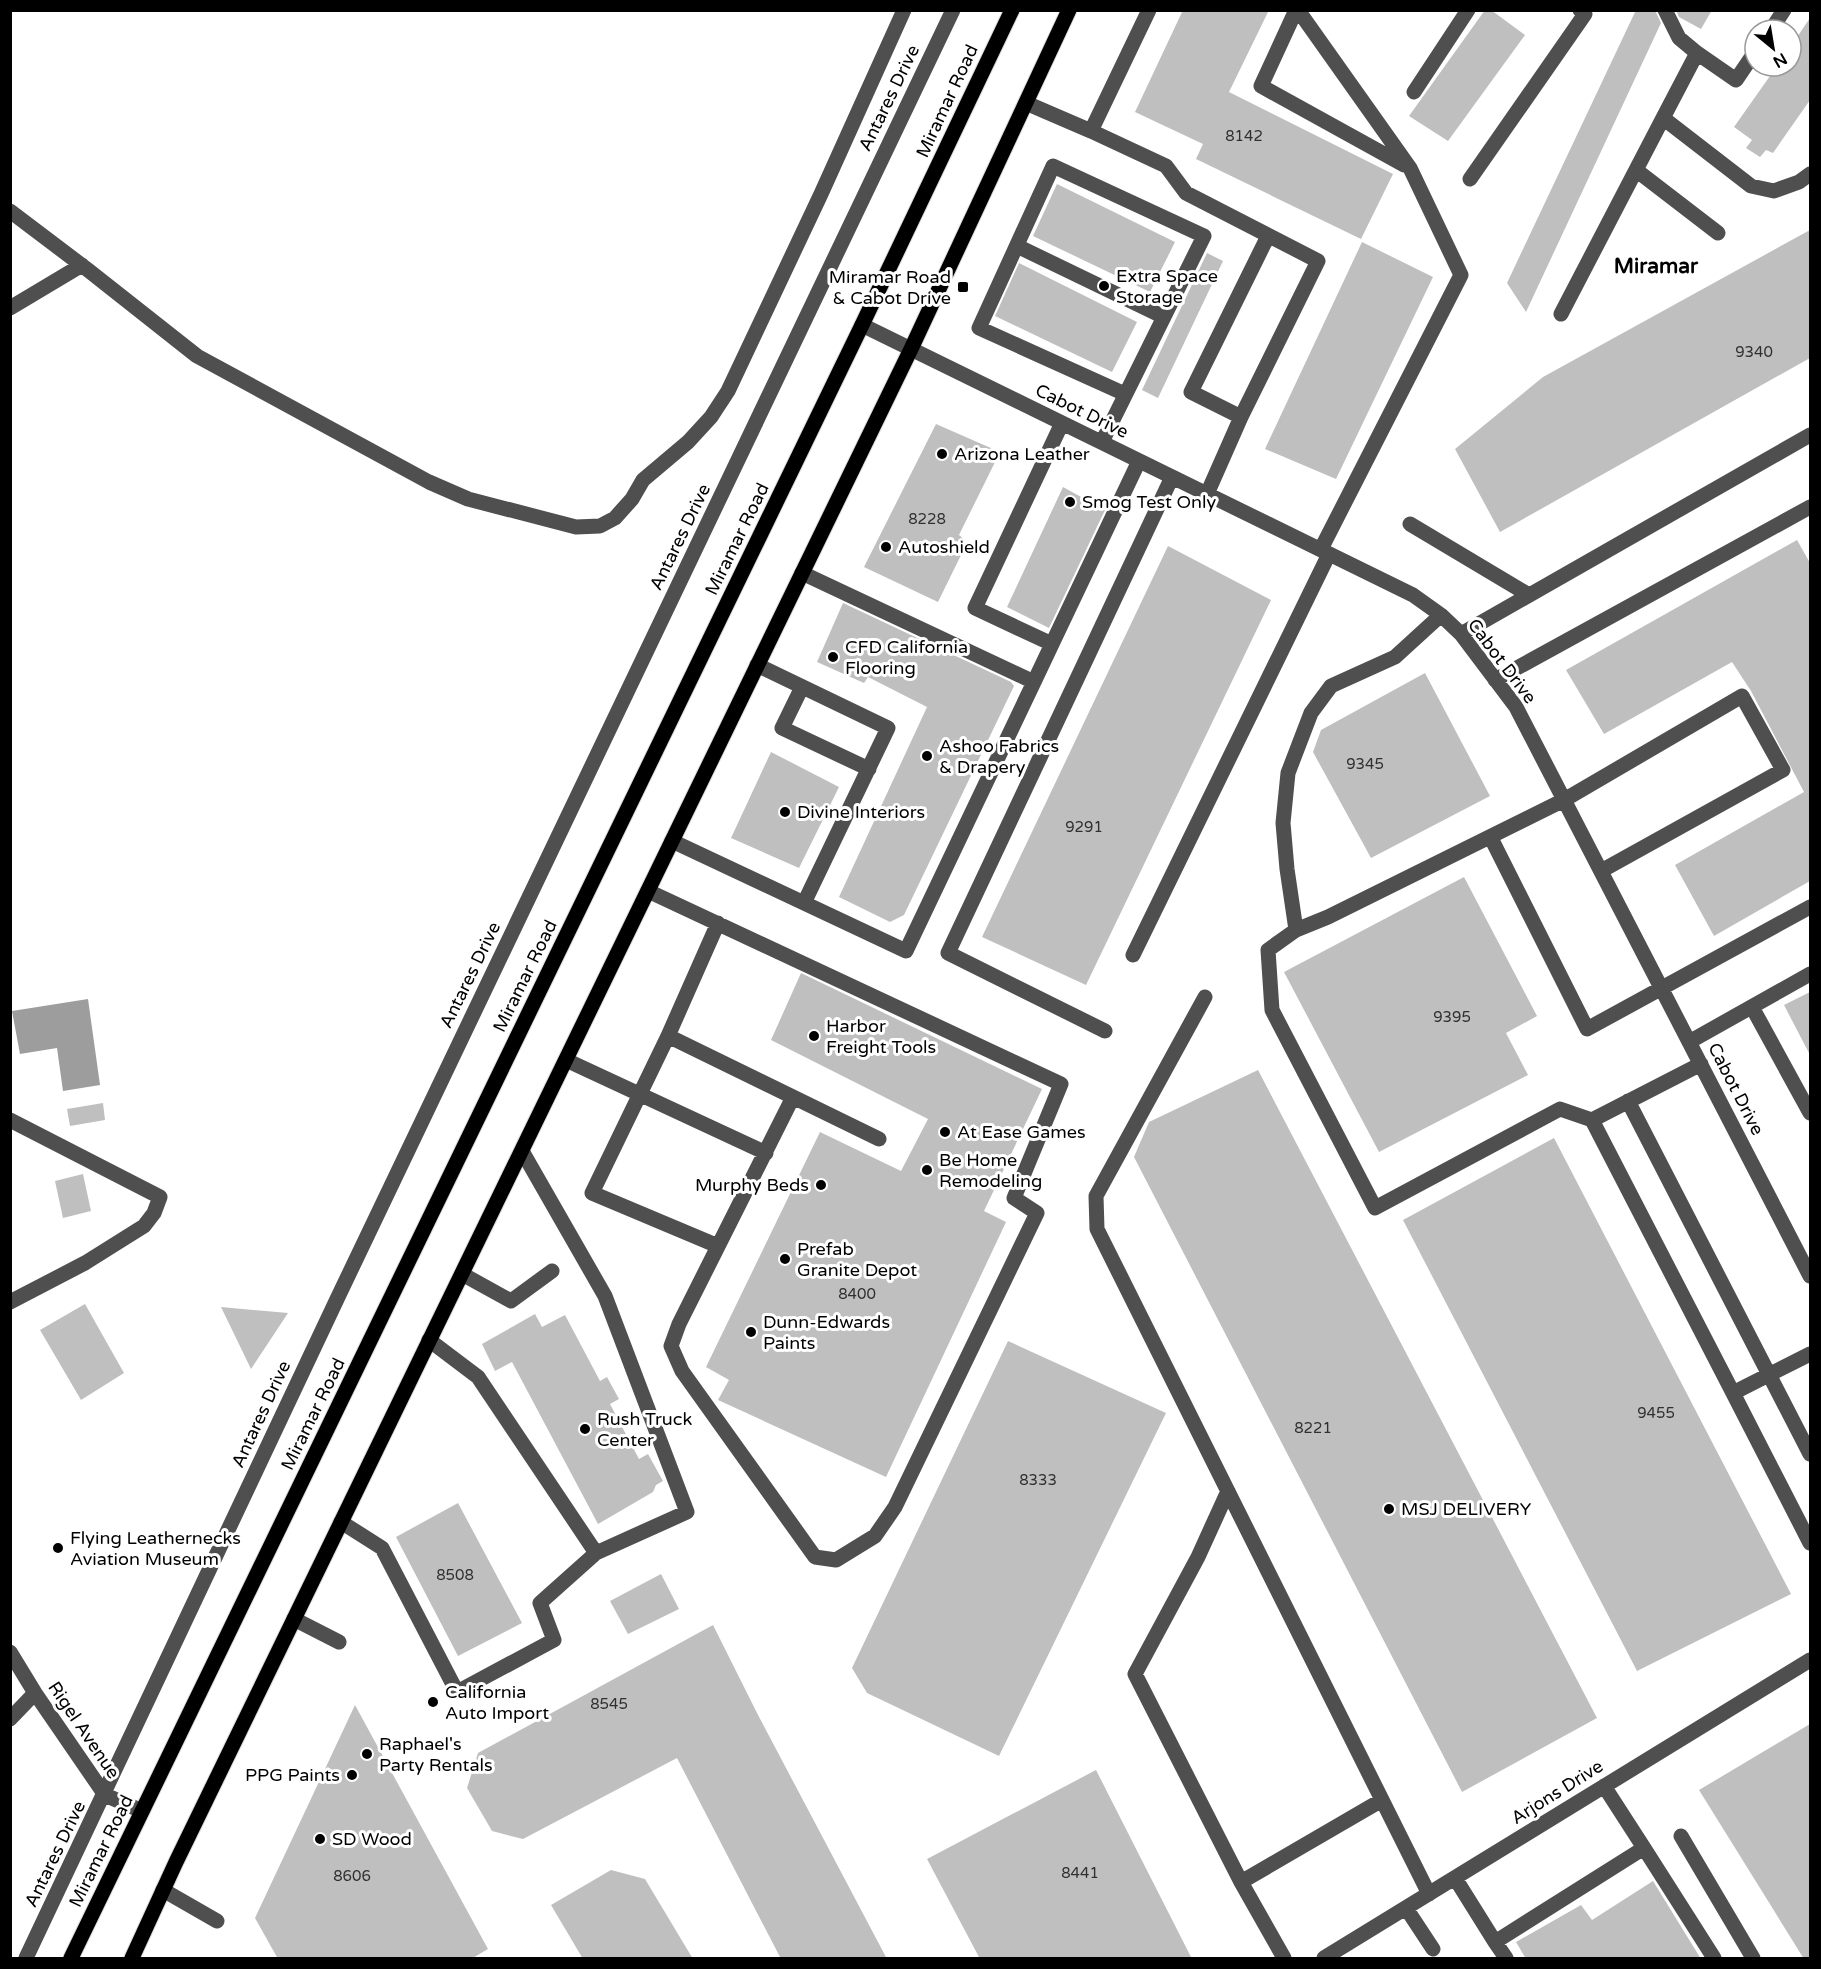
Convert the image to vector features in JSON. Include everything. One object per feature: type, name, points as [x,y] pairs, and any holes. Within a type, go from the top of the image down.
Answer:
[{"type":"main road","name":"Miramar Road","points":[[71,1959],[862,325],[1012,10]]},
{"type":"main road","points":[[137,1956],[163,1890],[911,349],[1069,10]]},
{"type":"street","points":[[10,211],[196,356],[429,482],[468,499],[576,527],[600,526],[615,518],[632,499],[643,480],[688,442],[711,417],[728,391],[821,194],[904,10]]},
{"type":"street","name":"Antares Drive","points":[[26,1959],[338,1297],[953,10]]},
{"type":"street","points":[[1091,131],[1149,10]]},
{"type":"street","points":[[1132,956],[1325,552],[1461,275],[1410,168],[1297,10],[1262,86],[1410,168]]},
{"type":"street","points":[[1414,92],[1468,10]]},
{"type":"street","points":[[1470,179],[1585,14],[1580,10]]},
{"type":"street","points":[[1665,10],[1678,38],[1697,53],[1736,80],[1743,70]]},
{"type":"street","points":[[1561,315],[1697,53]]},
{"type":"street","points":[[1026,103],[1166,166],[1186,193],[1318,261],[1241,417],[1207,494]]},
{"type":"street","points":[[1663,118],[1751,186],[1774,191],[1799,182],[1810,174]]},
{"type":"street","points":[[1102,442],[1204,237],[1053,166],[980,328],[1125,394]]},
{"type":"street","points":[[1636,170],[1718,233]]},
{"type":"street","points":[[1241,417],[1191,392],[1268,236]]},
{"type":"street","points":[[1017,246],[1164,317]]},
{"type":"street","points":[[10,308],[82,265]]},
{"type":"street","name":"Cabot Drive","points":[[862,325],[1413,595],[1461,633],[1516,707],[1689,1042],[1807,1259],[1810,1276]]},
{"type":"street","points":[[1052,644],[975,608],[1062,423]]},
{"type":"street","points":[[1461,633],[1810,435]]},
{"type":"street","points":[[672,841],[906,951],[1139,460]]},
{"type":"street","points":[[1105,1031],[948,953],[1172,477]]},
{"type":"street","points":[[1495,680],[1810,507]]},
{"type":"street","points":[[1410,524],[1529,595]]},
{"type":"street","points":[[802,573],[1034,682]]},
{"type":"street","points":[[1296,930],[1283,823],[1288,773],[1311,713],[1331,686],[1395,657],[1441,615]]},
{"type":"street","points":[[757,666],[888,728],[804,903]]},
{"type":"street","points":[[802,687],[782,728],[869,769]]},
{"type":"street","points":[[1600,871],[1782,770],[1742,696],[1564,800],[1491,838],[1328,917],[1296,930],[1269,950],[1272,1010],[1375,1208],[1560,1109],[1592,1120],[1810,1543]]},
{"type":"street","points":[[1491,838],[1587,1029],[1810,907]]},
{"type":"street","points":[[648,891],[1061,1084],[1014,1198],[1037,1213],[895,1507],[875,1536],[836,1560],[815,1557],[682,1371],[671,1346],[679,1324],[793,1097]]},
{"type":"street","points":[[718,923],[668,1036],[592,1193],[718,1246]]},
{"type":"street","points":[[1689,1042],[1810,975]]},
{"type":"street","points":[[1205,997],[1096,1196],[1097,1228],[1430,1894]]},
{"type":"street","points":[[1752,1007],[1810,1113]]},
{"type":"street","points":[[668,1036],[879,1139]]},
{"type":"street","points":[[566,1060],[766,1153]]},
{"type":"street","points":[[1592,1120],[1701,1064]]},
{"type":"street","points":[[1628,1101],[1810,1454]]},
{"type":"street","points":[[10,1120],[160,1197],[154,1213],[144,1226],[85,1263],[10,1302]]},
{"type":"street","points":[[341,1522],[381,1548],[457,1692],[554,1640],[540,1603],[596,1553],[687,1512],[605,1296],[522,1151]]},
{"type":"street","points":[[462,1274],[511,1301],[552,1271]]},
{"type":"street","points":[[429,1340],[478,1377],[596,1553]]},
{"type":"street","points":[[1733,1394],[1810,1354]]},
{"type":"street","points":[[1228,1491],[1198,1557],[1135,1674],[1240,1882],[1284,1959]]},
{"type":"street","points":[[294,1619],[339,1642]]},
{"type":"street","name":"Rigel Avenue","points":[[10,1652],[35,1693],[105,1795],[142,1811]]},
{"type":"street","name":"Arjons Drive","points":[[1324,1959],[1810,1660]]},
{"type":"street","points":[[10,1719],[35,1693]]},
{"type":"street","points":[[1605,1786],[1714,1959]]},
{"type":"street","points":[[1240,1882],[1383,1800]]},
{"type":"street","points":[[1681,1836],[1753,1959]]},
{"type":"street","points":[[1496,1942],[1644,1848]]},
{"type":"street","points":[[1455,1878],[1506,1959]]},
{"type":"street","points":[[163,1890],[217,1921]]},
{"type":"street","points":[[1406,1908],[1432,1949]]},
{"type":"shaded area","points":[[88,999],[100,1085],[63,1091],[57,1048],[20,1054],[12,1011]]},
{"type":"building","points":[[1183,10],[1269,10],[1229,92],[1393,174],[1361,239],[1196,159],[1203,144],[1135,112]]},
{"type":"building","points":[[1485,10],[1491,10],[1525,35],[1448,141],[1409,116]]},
{"type":"building","points":[[1636,10],[1655,10],[1661,23],[1526,312],[1507,283]]},
{"type":"building","points":[[1676,10],[1712,10],[1701,29],[1679,17]]},
{"type":"building","points":[[1810,18],[1810,100],[1773,153],[1766,150],[1760,157],[1746,148],[1752,140],[1734,127],[1769,78],[1803,78],[1803,28]]},
{"type":"building","points":[[1057,184],[1175,242],[1150,292],[1033,236]]},
{"type":"building","points":[[1810,230],[1810,358],[1500,532],[1455,449],[1543,377]]},
{"type":"building","points":[[1362,242],[1433,277],[1336,479],[1265,449]]},
{"type":"building","points":[[1207,253],[1223,261],[1158,398],[1142,390]]},
{"type":"building","points":[[1019,263],[1137,322],[1112,372],[995,316]]},
{"type":"building","points":[[936,424],[1000,452],[959,535],[965,540],[962,553],[938,602],[864,567]]},
{"type":"building","points":[[1063,487],[1105,510],[1049,628],[1007,607]]},
{"type":"building","points":[[1797,540],[1810,563],[1810,881],[1714,936],[1675,865],[1804,792],[1751,691],[1732,662],[1604,734],[1566,670]]},
{"type":"building","points":[[1168,546],[1271,600],[1086,985],[982,937]]},
{"type":"building","points":[[843,603],[1011,682],[1014,686],[904,915],[890,922],[839,897],[927,707],[868,677],[864,683],[817,662]]},
{"type":"building","points":[[1425,673],[1490,796],[1371,858],[1313,752],[1321,730]]},
{"type":"building","name":"Divine Interiors","points":[[771,752],[839,787],[799,868],[731,838]]},
{"type":"building","points":[[1464,877],[1537,1016],[1506,1033],[1528,1075],[1379,1152],[1284,972]]},
{"type":"building","points":[[801,973],[1042,1089],[984,1211],[1006,1222],[886,1477],[718,1400],[729,1380],[706,1367],[820,1132],[901,1171],[928,1119],[771,1040]]},
{"type":"building","points":[[1810,992],[1810,1055],[1784,1005]]},
{"type":"building","points":[[1258,1070],[1597,1718],[1462,1792],[1134,1157],[1149,1122]]},
{"type":"building","points":[[103,1103],[105,1120],[70,1126],[67,1109]]},
{"type":"building","points":[[1554,1138],[1791,1594],[1637,1671],[1403,1220]]},
{"type":"building","points":[[83,1174],[91,1211],[63,1218],[55,1181]]},
{"type":"building","points":[[85,1304],[124,1373],[81,1400],[40,1330]]},
{"type":"building","points":[[221,1307],[288,1313],[251,1369]]},
{"type":"building","name":"Rush Truck Center","points":[[535,1314],[542,1327],[565,1315],[600,1381],[607,1377],[619,1399],[610,1404],[639,1459],[648,1454],[663,1481],[656,1485],[653,1492],[598,1524],[512,1362],[495,1371],[482,1344]]},
{"type":"building","points":[[1008,1341],[1166,1413],[999,1756],[867,1693],[852,1668]]},
{"type":"building","points":[[458,1503],[522,1623],[458,1656],[396,1537]]},
{"type":"building","points":[[661,1574],[679,1609],[628,1634],[610,1601]]},
{"type":"building","points":[[713,1625],[887,1959],[781,1959],[677,1758],[523,1839],[492,1831],[467,1788],[478,1753]]},
{"type":"building","points":[[355,1705],[488,1949],[471,1959],[278,1959],[255,1918]]},
{"type":"building","points":[[1810,1724],[1810,1959],[1804,1959],[1699,1790]]},
{"type":"building","points":[[1096,1770],[1192,1959],[980,1959],[927,1859]]},
{"type":"building","points":[[611,1870],[645,1879],[693,1959],[583,1959],[551,1905]]},
{"type":"building","points":[[1653,1881],[1701,1959],[1526,1959],[1516,1942],[1581,1905],[1592,1920]]},
{"type":"place","name":"Extra Space Storage","points":[[1104,286]]},
{"type":"place","name":"Miramar Road & Cabot Drive","points":[[963,287]]},
{"type":"place","name":"Arizona Leather","points":[[942,454]]},
{"type":"place","name":"Smog Test Only","points":[[1070,502]]},
{"type":"place","name":"Autoshield","points":[[886,547]]},
{"type":"place","name":"CFD California Flooring","points":[[833,657]]},
{"type":"place","name":"Ashoo Fabrics & Drapery","points":[[927,756]]},
{"type":"place","name":"Divine Interiors","points":[[785,812]]},
{"type":"place","name":"Harbor Freight Tools","points":[[814,1036]]},
{"type":"place","name":"At Ease Games","points":[[945,1132]]},
{"type":"place","name":"Be Home Remodeling","points":[[927,1170]]},
{"type":"place","name":"Murphy Beds","points":[[821,1185]]},
{"type":"place","name":"Prefab Granite Depot","points":[[785,1259]]},
{"type":"place","name":"Dunn-Edwards Paints","points":[[751,1332]]},
{"type":"place","name":"Rush Truck Center","points":[[585,1429]]},
{"type":"place","name":"MSJ DELIVERY","points":[[1389,1509]]},
{"type":"place","name":"Flying Leathernecks Aviation Museum","points":[[58,1548]]},
{"type":"place","name":"California Auto Import","points":[[433,1702]]},
{"type":"place","name":"Raphael's Party Rentals","points":[[367,1754]]},
{"type":"place","name":"PPG Paints","points":[[352,1775]]},
{"type":"place","name":"SD Wood","points":[[320,1839]]},
{"type":"district","name":"Miramar","points":[[1656,266]]}]
